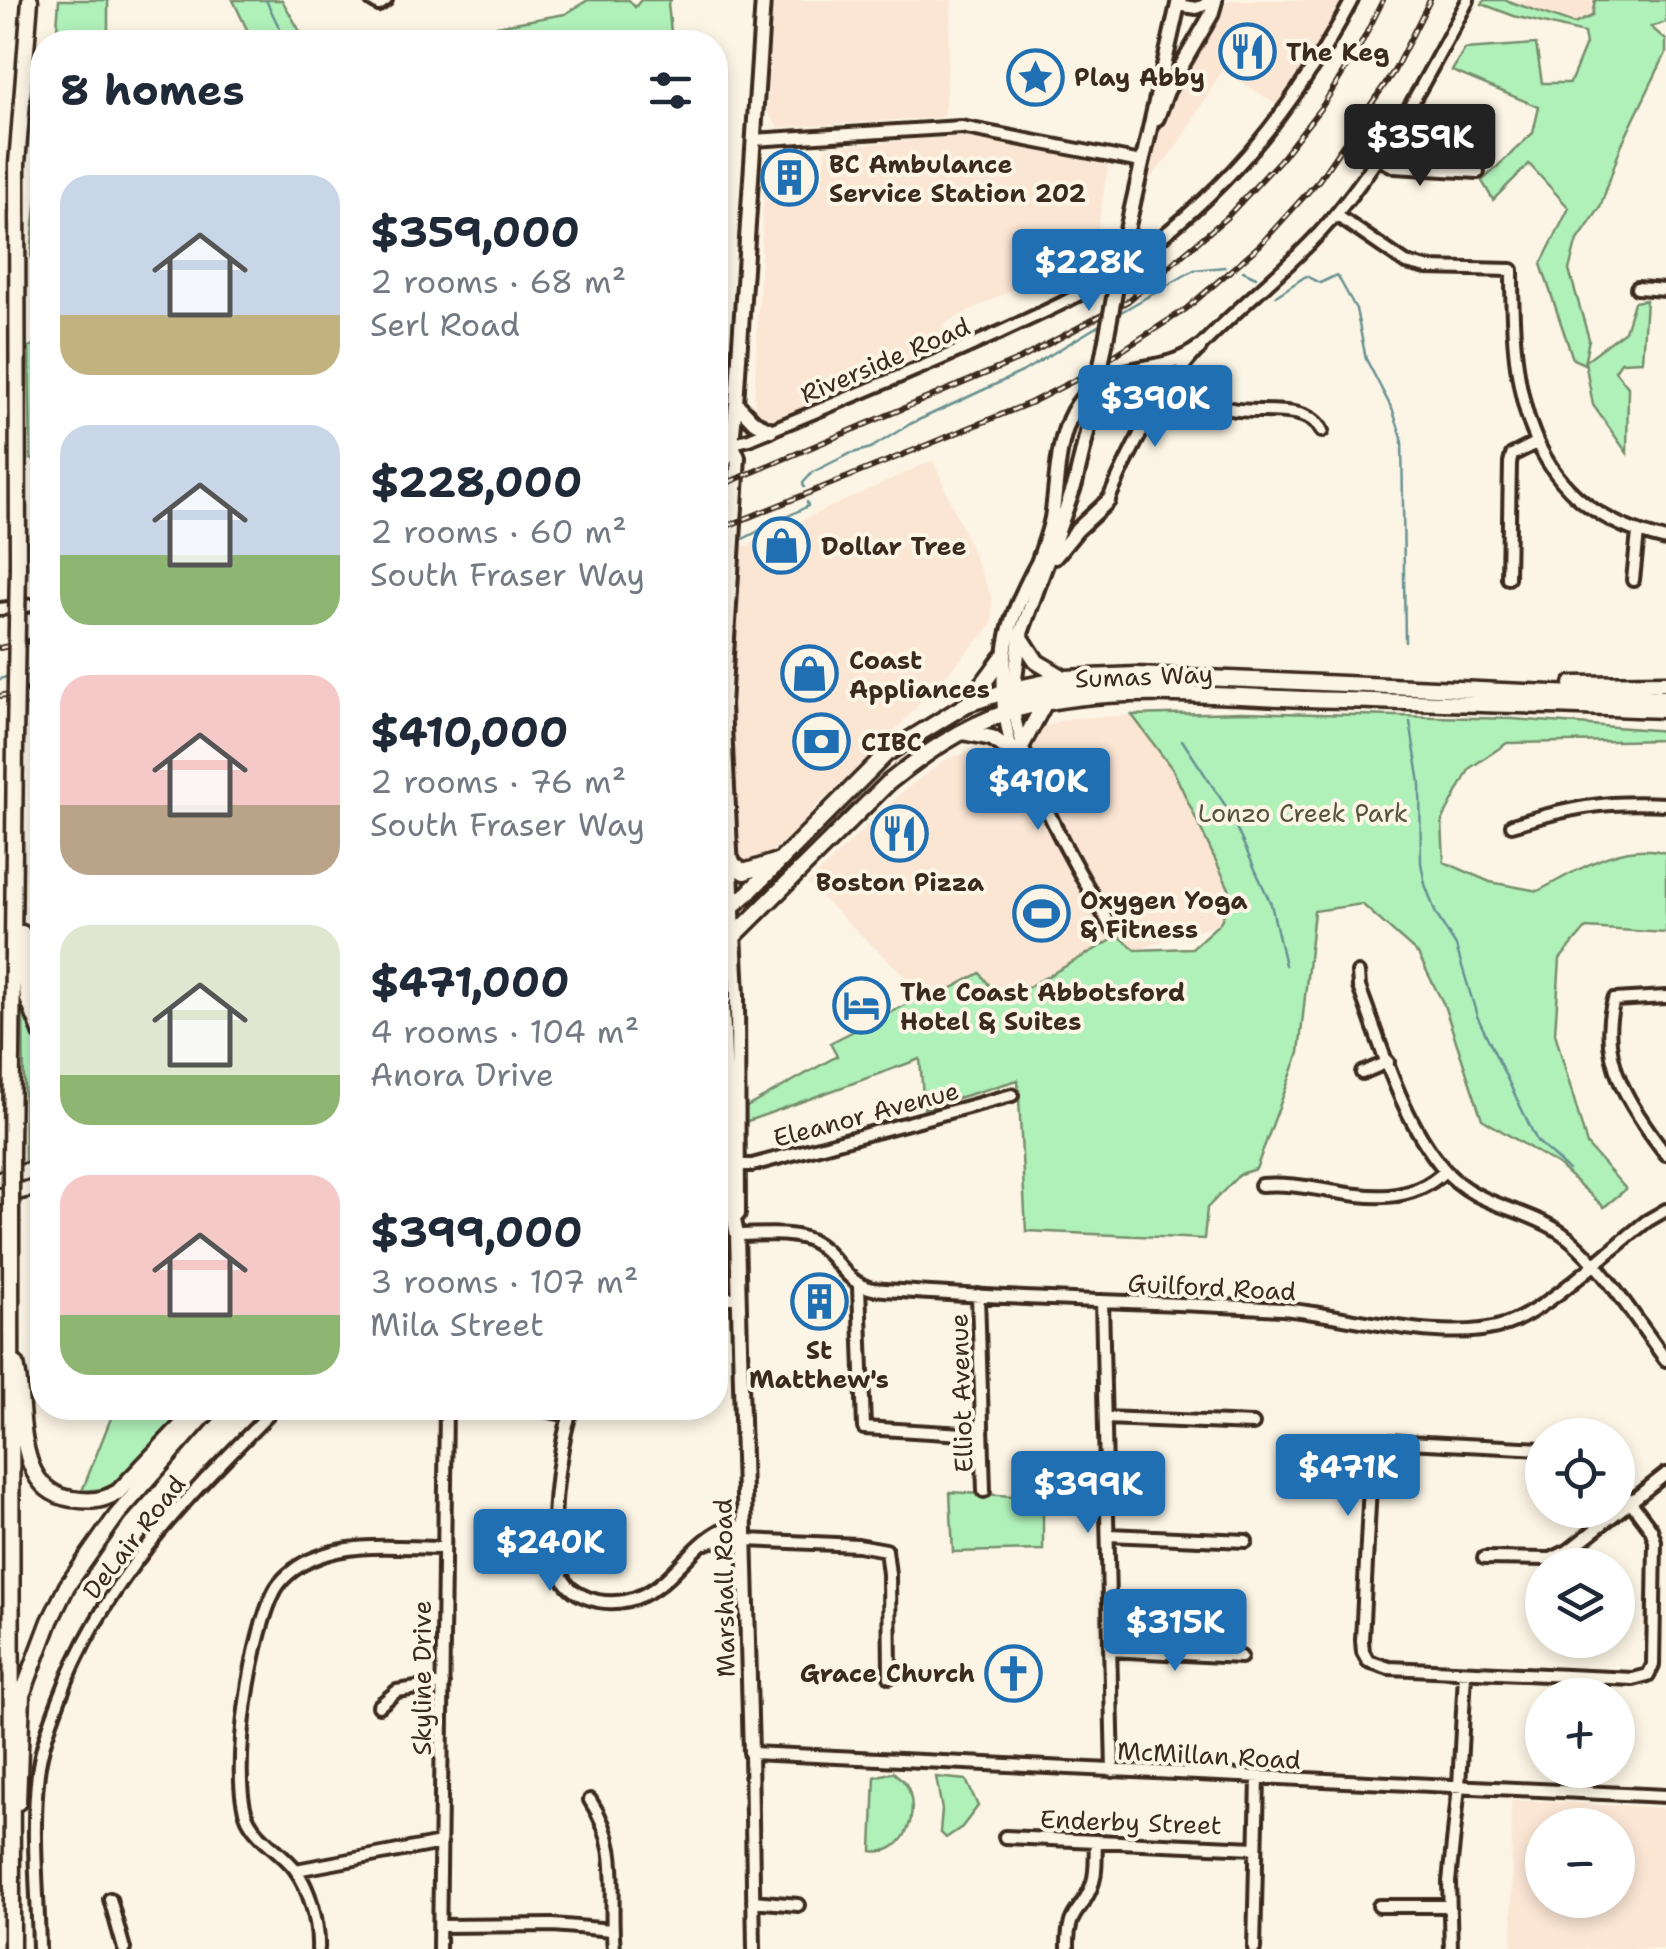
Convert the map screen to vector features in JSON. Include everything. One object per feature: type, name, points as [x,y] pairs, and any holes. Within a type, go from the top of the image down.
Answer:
[{"type":"highway","points":[[12,1949],[10,1339],[18,566],[17,164],[30,0]]},
{"type":"highway","points":[[1020,636],[1038,662],[1065,678]]},
{"type":"highway","points":[[968,704],[1002,658]]},
{"type":"highway","name":"Sumas Way","points":[[728,943],[888,783],[1009,702],[1065,678],[1251,678],[1666,698]]},
{"type":"highway","points":[[1009,702],[1077,689],[1251,678]]},
{"type":"highway","points":[[1354,683],[1666,682]]},
{"type":"highway","name":"Sumas Way","points":[[728,909],[886,754],[968,704],[1217,696],[1666,710]]},
{"type":"highway","points":[[961,732],[992,738],[1016,749],[1044,704]]},
{"type":"highway","points":[[1520,704],[1666,718]]},
{"type":"highway","points":[[15,747],[21,930],[30,1004]]},
{"type":"highway","points":[[728,854],[744,872],[781,860]]},
{"type":"highway","points":[[0,1178],[30,1171]]},
{"type":"highway","points":[[0,1196],[30,1189]]},
{"type":"highway","points":[[10,1339],[19,1377],[24,1444],[32,1468],[50,1492],[66,1498],[104,1500],[118,1492],[187,1420]]},
{"type":"highway","points":[[11,1872],[22,1769],[22,1695],[50,1621],[67,1586],[117,1515],[201,1420]]},
{"type":"main road","name":"Marshall Road","points":[[728,453],[736,403],[763,0]]},
{"type":"main road","points":[[1141,162],[1167,91],[1210,16],[1213,0]]},
{"type":"main road","points":[[1009,702],[1020,636],[1075,484],[1178,2]]},
{"type":"main road","points":[[1043,565],[1064,430],[1071,412],[1086,392],[1108,378],[1184,359],[1198,348]]},
{"type":"main road","points":[[1150,369],[1171,383]]},
{"type":"main road","points":[[736,403],[754,422],[771,430]]},
{"type":"main road","name":"Marshall Road","points":[[728,534],[738,457],[732,443]]},
{"type":"main road","points":[[1009,702],[1002,658],[1014,611],[1043,565],[1108,502]]},
{"type":"main road","name":"Marshall Road","points":[[728,854],[734,938],[734,1165],[751,1753]]},
{"type":"main road","name":"Marshall Road","points":[[728,1075],[734,1165]]},
{"type":"street","points":[[371,0],[378,5],[386,0]]},
{"type":"street","points":[[1178,2],[1197,8],[1213,0]]},
{"type":"street","name":"Riverside Road","points":[[728,444],[771,430],[1029,318],[1106,278],[1165,234],[1246,158],[1294,100],[1352,0]]},
{"type":"street","points":[[1108,502],[1145,424],[1171,383],[1198,348],[1314,240],[1336,214],[1418,94],[1468,0]]},
{"type":"street","points":[[753,140],[961,127],[1141,162]]},
{"type":"street","points":[[1377,158],[1395,167],[1478,172]]},
{"type":"street","points":[[1336,214],[1406,263],[1427,268],[1512,270],[1513,353],[1536,443],[1548,466],[1594,512],[1638,534],[1666,540]]},
{"type":"street","points":[[1637,288],[1666,290]]},
{"type":"street","points":[[1171,383],[1228,409],[1309,418],[1318,423],[1322,432]]},
{"type":"street","points":[[1508,578],[1510,463],[1512,455],[1536,443]]},
{"type":"street","points":[[1633,580],[1638,534]]},
{"type":"street","points":[[0,609],[30,605]]},
{"type":"street","points":[[1009,702],[1016,749],[1112,928]]},
{"type":"street","points":[[1512,825],[1573,806],[1618,802],[1666,804]]},
{"type":"street","points":[[1358,974],[1359,987],[1418,1131],[1445,1171],[1490,1203],[1555,1228],[1593,1264],[1666,1360]]},
{"type":"street","points":[[1666,998],[1614,1000],[1610,1043],[1625,1096],[1666,1154]]},
{"type":"street","points":[[1362,1073],[1388,1062]]},
{"type":"street","name":"Eleanor Avenue","points":[[734,1165],[752,1164],[1012,1095]]},
{"type":"street","points":[[1261,1186],[1280,1184],[1394,1198],[1417,1191],[1445,1171]]},
{"type":"street","name":"Guilford Road","points":[[859,1286],[1285,1310],[1388,1326],[1472,1330],[1507,1324],[1523,1316],[1666,1210]]},
{"type":"street","points":[[736,1231],[812,1241],[859,1286],[864,1428],[980,1434]]},
{"type":"street","name":"Elliot Avenue","points":[[978,1294],[984,1491]]},
{"type":"street","points":[[728,1298],[738,1298]]},
{"type":"street","points":[[1102,1300],[1114,1771]]},
{"type":"street","points":[[1105,1418],[1253,1424]]},
{"type":"street","name":"DeLair Road","points":[[39,1949],[38,1771],[47,1733],[80,1649],[116,1584],[141,1552],[194,1489],[262,1420]]},
{"type":"street","name":"Skyline Drive","points":[[439,1949],[446,1420]]},
{"type":"street","points":[[569,1420],[560,1465],[555,1544],[559,1568],[576,1593],[604,1602],[636,1598],[673,1574],[700,1545],[722,1538],[746,1536],[886,1550],[890,1574],[890,1678]]},
{"type":"street","points":[[1525,1448],[1388,1441],[1377,1446],[1373,1454],[1362,1652],[1368,1661],[1377,1666],[1466,1673],[1633,1680],[1648,1674],[1653,1665],[1655,1542],[1651,1529],[1635,1508]]},
{"type":"street","points":[[1635,1497],[1666,1474]]},
{"type":"street","points":[[1484,1558],[1551,1559],[1597,1528]]},
{"type":"street","points":[[1108,1535],[1246,1541]]},
{"type":"street","points":[[318,1949],[316,1924],[296,1870],[248,1818],[240,1781],[248,1688],[266,1613],[278,1586],[313,1558],[340,1550],[442,1548]]},
{"type":"street","points":[[1110,1650],[1241,1658]]},
{"type":"street","points":[[1450,1949],[1449,1906],[1466,1673]]},
{"type":"street","points":[[379,1706],[397,1691],[442,1684]]},
{"type":"street","name":"McMillan Road","points":[[751,1753],[1666,1796]]},
{"type":"street","name":"Marshall Road","points":[[751,1753],[754,1949]]},
{"type":"street","points":[[1254,1949],[1258,1778]]},
{"type":"street","points":[[590,1800],[609,1834],[612,1852],[614,1949]]},
{"type":"street","name":"Enderby Street","points":[[1005,1837],[1256,1848]]},
{"type":"street","points":[[1068,1949],[1070,1918],[1094,1876],[1096,1841]]},
{"type":"street","points":[[296,1870],[441,1843]]},
{"type":"street","points":[[110,1899],[124,1949]]},
{"type":"street","points":[[752,1901],[798,1905]]},
{"type":"street","points":[[1379,1906],[1449,1906]]},
{"type":"street","points":[[440,1926],[553,1925],[612,1930]]},
{"type":"shaded area","points":[[773,0],[952,0],[944,117],[779,128],[767,112]]},
{"type":"shaded area","points":[[1229,0],[1345,0],[1311,67],[1283,109],[1223,70],[1177,146],[1148,182],[1156,137],[1172,93],[1195,48]]},
{"type":"shaded area","points":[[1495,0],[1631,0],[1581,29]]},
{"type":"shaded area","points":[[972,137],[1108,166],[1095,245],[943,324],[941,349],[775,419],[760,414],[755,409],[754,397],[764,185],[822,187],[826,147]]},
{"type":"shaded area","points":[[933,460],[992,598],[993,624],[865,763],[824,798],[799,827],[761,862],[753,866],[744,864],[736,847],[732,674],[739,549]]},
{"type":"shaded area","points":[[1132,715],[1173,770],[1232,895],[1220,923],[1136,950],[1119,936],[959,1027],[807,884],[902,792],[945,760],[1069,718]]},
{"type":"shaded area","points":[[1511,1800],[1666,1808],[1666,1949],[1512,1949]]},
{"type":"green space","points":[[59,0],[108,0],[108,30],[57,30]]},
{"type":"green space","points":[[233,0],[282,0],[299,30],[247,30]]},
{"type":"green space","points":[[588,0],[629,0],[635,7],[641,0],[671,0],[671,30],[489,30],[565,14]]},
{"type":"green space","points":[[1485,0],[1505,0],[1574,24],[1592,16],[1595,0],[1666,0],[1666,22],[1651,27],[1666,40],[1666,53],[1621,146],[1600,208],[1576,243],[1569,270],[1589,339],[1584,364],[1573,359],[1541,264],[1569,208],[1529,164],[1493,200],[1482,181],[1533,133],[1539,107],[1452,71],[1465,49],[1536,44],[1542,83],[1570,83],[1586,44],[1584,33],[1514,16],[1482,4]]},
{"type":"green space","points":[[1646,300],[1642,361],[1621,362],[1615,371],[1628,387],[1627,453],[1593,405],[1585,361],[1625,331],[1634,302]]},
{"type":"green space","name":"Lonzo Creek Park","points":[[1242,712],[1513,719],[1666,731],[1666,740],[1507,743],[1470,768],[1442,821],[1444,862],[1490,882],[1538,891],[1616,854],[1633,850],[1666,853],[1666,933],[1586,928],[1560,959],[1555,1033],[1587,1145],[1626,1189],[1604,1207],[1558,1165],[1482,1119],[1444,1005],[1418,954],[1362,904],[1314,911],[1299,1053],[1256,1169],[1240,1174],[1207,1208],[1204,1239],[1026,1231],[1018,1080],[924,1108],[920,1059],[745,1122],[745,1108],[837,1056],[830,1043],[925,995],[943,993],[980,973],[1002,1002],[1119,936],[1136,950],[1192,948],[1220,923],[1232,895],[1173,770],[1132,715]]},
{"type":"green space","points":[[23,1003],[30,1020],[30,1163],[25,1164]]},
{"type":"green space","points":[[110,1420],[177,1420],[123,1479],[103,1489],[82,1491]]},
{"type":"green space","points":[[950,1492],[1043,1498],[1043,1550],[953,1552]]},
{"type":"green space","points":[[893,1772],[905,1782],[910,1795],[911,1819],[902,1840],[894,1847],[872,1851],[875,1777]]},
{"type":"green space","points":[[936,1777],[966,1780],[978,1806],[962,1827],[946,1838],[940,1832],[942,1810]]},
{"type":"waterway","points":[[266,0],[280,30]]},
{"type":"waterway","points":[[1114,316],[1194,270],[1225,267]]},
{"type":"waterway","points":[[1243,271],[1256,277]]},
{"type":"waterway","points":[[1276,296],[1306,276],[1320,283],[1337,275],[1356,309],[1366,359],[1393,411],[1402,438],[1405,642]]},
{"type":"waterway","points":[[804,487],[813,472],[871,448],[910,424],[1022,372],[1103,323]]},
{"type":"waterway","points":[[743,539],[808,506],[807,502]]},
{"type":"waterway","points":[[20,672],[30,669]]},
{"type":"waterway","points":[[0,679],[12,675]]},
{"type":"waterway","points":[[20,707],[30,704]]},
{"type":"waterway","points":[[1410,722],[1420,783],[1425,884],[1436,914],[1456,946],[1477,1016],[1537,1141],[1568,1170]]},
{"type":"waterway","points":[[1182,740],[1227,808],[1271,904],[1285,965]]},
{"type":"railway","points":[[728,483],[1020,359],[1128,301],[1226,218],[1280,160],[1323,105],[1383,0]]},
{"type":"railway","points":[[728,526],[1030,403],[1081,377],[1186,309],[1260,245],[1319,180],[1394,71],[1430,0]]},
{"type":"railway","points":[[0,648],[30,641]]},
{"type":"railway","points":[[0,696],[30,690]]},
{"type":"place","name":"The Keg","points":[[1247,52]]},
{"type":"place","name":"Play Abby","points":[[1035,77]]},
{"type":"place","name":"BC Ambulance Service Station 202","points":[[790,178]]},
{"type":"place","name":"Dollar Tree","points":[[782,546]]},
{"type":"place","name":"Coast Appliances","points":[[810,674]]},
{"type":"place","name":"CIBC","points":[[822,742]]},
{"type":"place","name":"Boston Pizza","points":[[900,833]]},
{"type":"place","name":"Oxygen Yoga & Fitness","points":[[1041,914]]},
{"type":"place","name":"The Coast Abbotsford Hotel & Suites","points":[[861,1006]]},
{"type":"place","name":"St Matthew's","points":[[819,1301]]},
{"type":"place","name":"Grace Church","points":[[1014,1673]]}]
